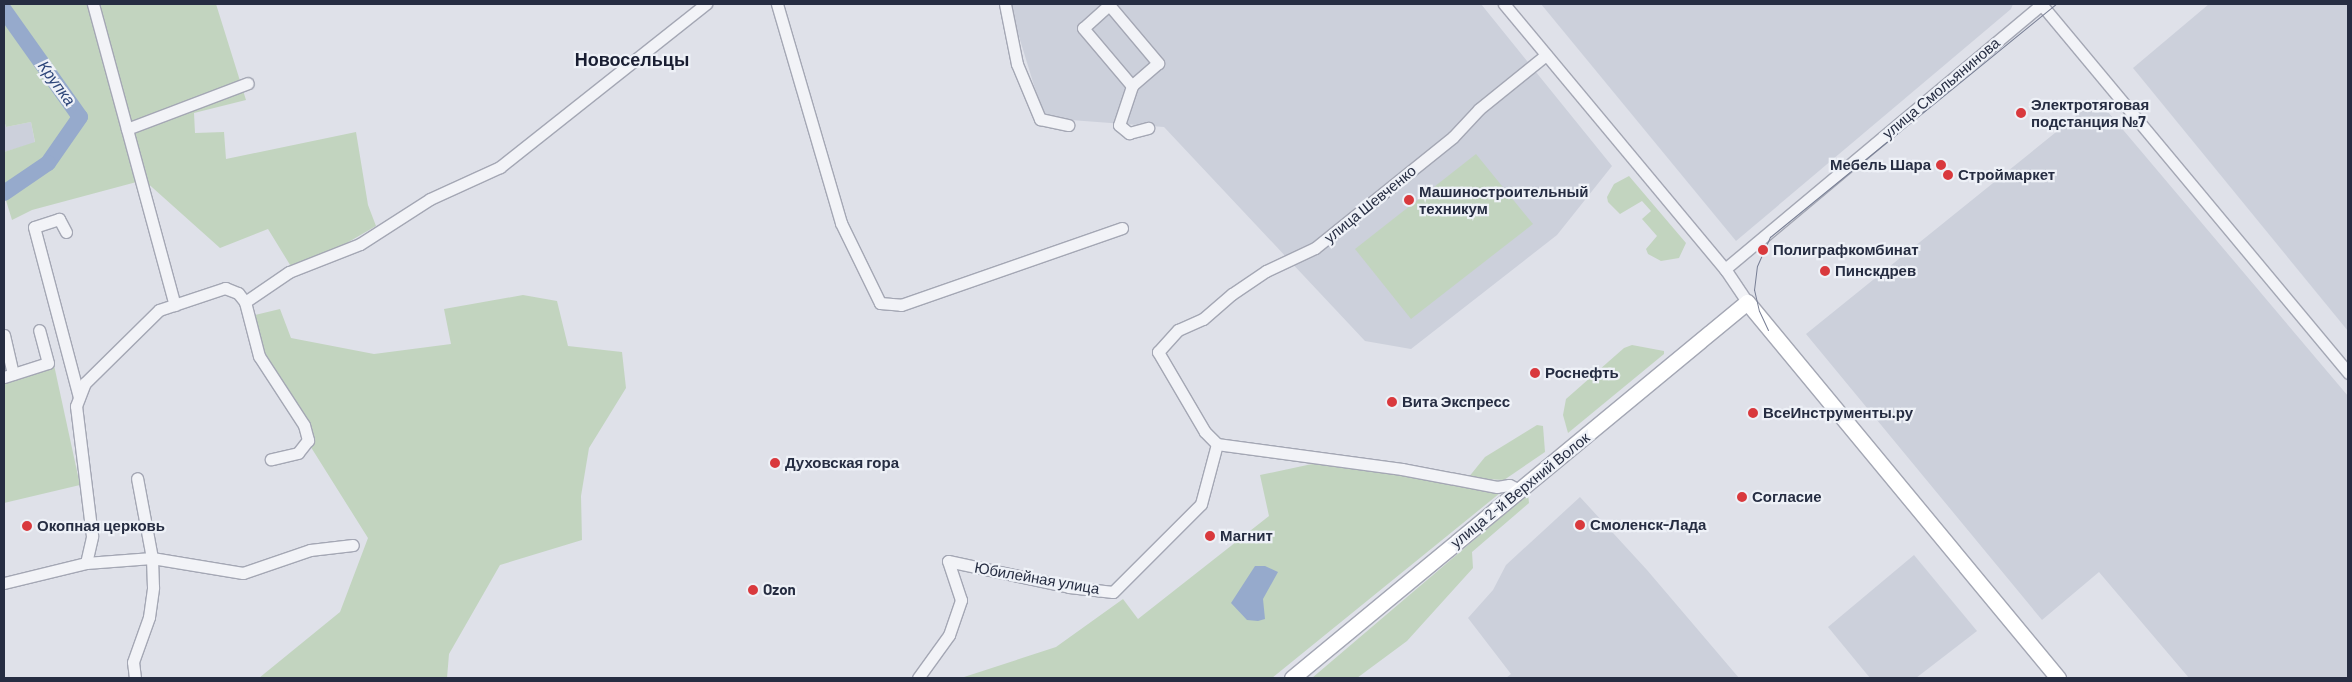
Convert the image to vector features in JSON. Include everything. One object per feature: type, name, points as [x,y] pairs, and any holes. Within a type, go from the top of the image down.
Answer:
[{"type":"main road","points":[[1747,302],[1768,330],[2058,678]]},
{"type":"main road","name":"улица 2-й Верхний Волок","points":[[1292,678],[1747,302]]},
{"type":"street","points":[[92,4],[176,305]]},
{"type":"street","points":[[245,302],[289,272],[360,244],[430,199],[500,166],[706,4]]},
{"type":"street","points":[[777,4],[841,223],[871,290],[880,303],[901,305],[1122,228]]},
{"type":"street","points":[[1005,4],[1017,64],[1040,119],[1068,124]]},
{"type":"street","points":[[1504,4],[1724,269],[1747,302]]},
{"type":"street","points":[[2042,4],[2348,373]]},
{"type":"street","name":"улица Смольянинова","points":[[1724,269],[2042,4]]},
{"type":"street","points":[[1132,86],[1083,28],[1110,5],[1158,62],[1132,86],[1119,125],[1129,133],[1148,128]]},
{"type":"street","name":"улица Шевченко","points":[[1217,444],[1205,432],[1158,352],[1178,330],[1203,319],[1232,294],[1266,271],[1315,248],[1453,137],[1479,109],[1546,55]]},
{"type":"street","points":[[127,129],[248,84]]},
{"type":"street","points":[[66,232],[59,219],[34,228],[79,397]]},
{"type":"street","points":[[86,563],[92,536],[76,406],[85,383],[159,310],[225,288],[238,293],[245,302],[259,356],[304,425],[308,440],[298,453],[271,459]]},
{"type":"street","points":[[4,335],[8,375],[48,363],[40,330]]},
{"type":"street","points":[[1217,444],[1402,469],[1497,487],[1509,485],[1519,490]]},
{"type":"street","name":"Юбилейная улица","points":[[918,678],[949,635],[961,600],[948,561],[1069,587],[1113,592],[1201,504],[1217,444]]},
{"type":"street","points":[[135,678],[133,662],[149,617],[152,558],[137,478]]},
{"type":"street","points":[[4,584],[86,563],[152,558],[243,573],[310,550],[353,545]]},
{"type":"shaded area","name":"Машиностроительный техникум","points":[[1009,4],[1481,4],[1612,166],[1557,235],[1411,349],[1365,341],[1164,127],[1044,118]]},
{"type":"shaded area","points":[[1541,4],[2013,4],[2011,9],[1736,241]]},
{"type":"shaded area","points":[[2209,4],[2348,4],[2348,331],[2133,68]]},
{"type":"shaded area","points":[[2097,99],[2348,396],[2348,678],[2189,678],[2099,572],[2042,620],[1806,334]]},
{"type":"shaded area","points":[[4,120],[6,127],[31,122],[35,143],[4,152]]},
{"type":"shaded area","points":[[1580,497],[1647,570],[1739,678],[1506,678],[1511,674],[1468,618],[1493,590],[1506,565]]},
{"type":"shaded area","points":[[1914,555],[1977,631],[1916,678],[1870,678],[1828,627]]},
{"type":"green space","points":[[4,4],[216,4],[246,100],[194,113],[195,133],[224,132],[226,159],[356,132],[368,205],[376,226],[295,273],[268,229],[220,248],[144,180],[32,210],[12,220],[4,194],[4,152],[35,142],[31,122],[6,127],[4,120]]},
{"type":"green space","points":[[1476,154],[1533,224],[1411,319],[1355,249]]},
{"type":"green space","points":[[1629,176],[1686,243],[1679,258],[1661,261],[1648,254],[1646,249],[1657,236],[1642,219],[1651,211],[1642,201],[1620,214],[1608,202],[1607,197],[1614,184]]},
{"type":"green space","points":[[523,295],[557,301],[568,346],[622,352],[626,388],[589,448],[581,496],[582,540],[500,565],[449,654],[447,678],[259,678],[340,612],[368,538],[253,355],[247,317],[280,309],[291,338],[374,354],[451,344],[444,309]]},
{"type":"green space","points":[[1632,345],[1664,351],[1664,354],[1568,433],[1563,415],[1566,399],[1624,348]]},
{"type":"green space","points":[[54,365],[80,485],[4,503],[4,381]]},
{"type":"green space","points":[[1537,425],[1543,426],[1545,452],[1504,480],[1468,478],[1485,457]]},
{"type":"green space","points":[[1312,464],[1368,467],[1500,493],[1272,678],[961,678],[1056,647],[1123,599],[1138,619],[1269,516],[1260,475]]},
{"type":"green space","points":[[1528,494],[1529,503],[1472,552],[1473,568],[1407,641],[1357,678],[1312,678]]},
{"type":"water","points":[[1255,566],[1265,566],[1278,572],[1263,599],[1265,619],[1258,621],[1247,620],[1231,603]]},
{"type":"waterway","name":"Крупка","points":[[4,10],[80,117],[48,163],[4,193]]},
{"type":"tram line","points":[[1768,330],[1759,311],[1754,290],[1757,266],[1770,237],[2056,4]]},
{"type":"place","name":"Электротяговая подстанция №7","points":[[2021,113]]},
{"type":"place","name":"Мебель Шара","points":[[1941,165]]},
{"type":"place","name":"Строймаркет","points":[[1948,175]]},
{"type":"place","name":"Машиностроительный техникум","points":[[1409,200]]},
{"type":"place","name":"Полиграфкомбинат","points":[[1763,250]]},
{"type":"place","name":"Пинскдрев","points":[[1825,271]]},
{"type":"place","name":"Роснефть","points":[[1535,373]]},
{"type":"place","name":"Вита Экспресс","points":[[1392,402]]},
{"type":"place","name":"ВсеИнструменты.ру","points":[[1753,413]]},
{"type":"place","name":"Духовская гора","points":[[775,463]]},
{"type":"place","name":"Согласие","points":[[1742,497]]},
{"type":"place","name":"Смоленск-Лада","points":[[1580,525]]},
{"type":"place","name":"Окопная церковь","points":[[27,526]]},
{"type":"place","name":"Магнит","points":[[1210,536]]},
{"type":"place","name":"Ozon","points":[[753,590]]},
{"type":"district","name":"Новосельцы","points":[[632,59]]}]
